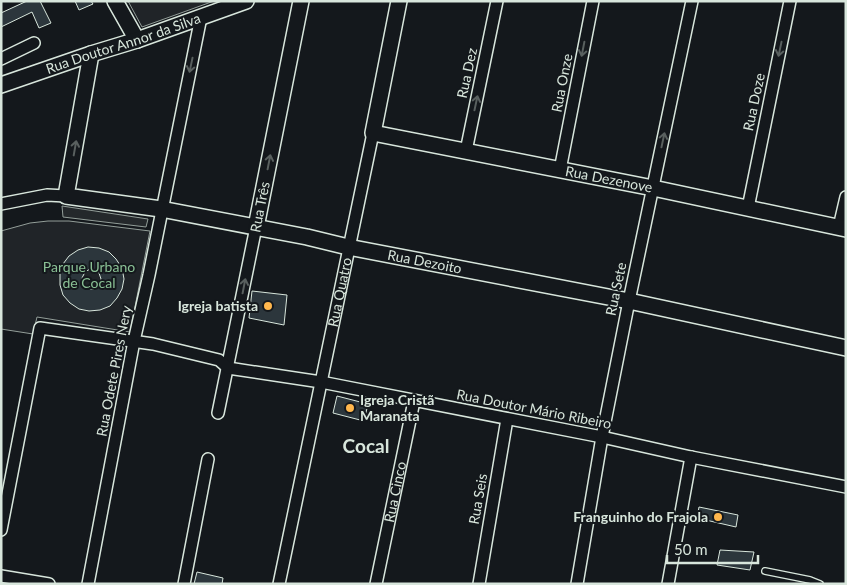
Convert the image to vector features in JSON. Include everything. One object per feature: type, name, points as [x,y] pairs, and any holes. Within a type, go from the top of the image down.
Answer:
[{"type":"street","points":[[115,1],[136,40]]},
{"type":"street","name":"Rua Doutor Annor da Silva","points":[[1,86],[246,1]]},
{"type":"street","name":"Rua Três","points":[[218,413],[301,1]]},
{"type":"street","name":"Rua Quatro","points":[[279,584],[399,1]]},
{"type":"street","name":"Rua Dez","points":[[466,151],[497,1]]},
{"type":"street","name":"Rua Onze","points":[[560,170],[593,1]]},
{"type":"street","name":"Rua Sete","points":[[577,584],[628,301],[692,1]]},
{"type":"street","name":"Rua Doze","points":[[748,208],[790,1]]},
{"type":"street","name":"Rua Odete Pires Nery","points":[[88,584],[134,341],[201,17]]},
{"type":"street","points":[[1,59],[34,43]]},
{"type":"street","points":[[66,196],[91,54]]},
{"type":"street","name":"Rua Dezenove","points":[[372,133],[653,188],[843,228]]},
{"type":"street","name":"Rua Dezoito","points":[[1,204],[47,195],[161,209],[628,301],[846,348]]},
{"type":"street","points":[[843,228],[846,197]]},
{"type":"street","name":"Rua Doutor Mário Ribeiro","points":[[1,530],[40,328],[153,344],[219,360],[228,368],[321,382],[846,487]]},
{"type":"street","name":"Rua Cinco","points":[[376,584],[414,401]]},
{"type":"street","name":"Rua Seis","points":[[479,584],[507,419]]},
{"type":"street","points":[[668,584],[691,457]]},
{"type":"street","points":[[184,584],[208,459]]},
{"type":"street","points":[[1,576],[50,584]]},
{"type":"lane","points":[[765,571],[810,580],[820,584]]},
{"type":"green space","points":[[128,1],[214,1],[142,27]]},
{"type":"green space","name":"Parque Urbano de Cocal","points":[[69,221],[150,231],[130,332],[37,317],[33,334],[1,329],[1,231],[30,223]]},
{"type":"shaded area","points":[[62,206],[148,219],[146,227],[63,217]]},
{"type":"building","points":[[27,1],[40,1],[51,23],[39,28],[32,12],[1,27],[1,13]]},
{"type":"building","points":[[75,1],[91,1],[93,4],[79,10]]},
{"type":"building","points":[[88,247],[99,248],[109,252],[122,268],[124,279],[122,289],[110,306],[100,310],[89,311],[79,309],[63,295],[60,285],[60,274],[63,264],[69,256],[78,250]],"holes":[[[90,269],[97,271],[101,279],[99,285],[94,289],[85,287],[82,278],[85,272]]]},
{"type":"building","name":"Igreja batista","points":[[252,291],[287,295],[284,325],[249,318]]},
{"type":"building","name":"Igreja Cristã Maranata","points":[[337,396],[368,404],[364,421],[333,413]]},
{"type":"building","name":"Franguinho do Frajola","points":[[699,507],[738,515],[736,527],[697,518]]},
{"type":"building","points":[[720,550],[754,552],[750,570],[717,565]]},
{"type":"building","points":[[197,572],[223,578],[222,584],[194,584]]},
{"type":"place","name":"Igreja batista","points":[[268,306]]},
{"type":"place","name":"Igreja Cristã Maranata","points":[[350,408]]},
{"type":"place","name":"Franguinho do Frajola","points":[[718,517]]},
{"type":"district","name":"Cocal","points":[[366,446]]}]
